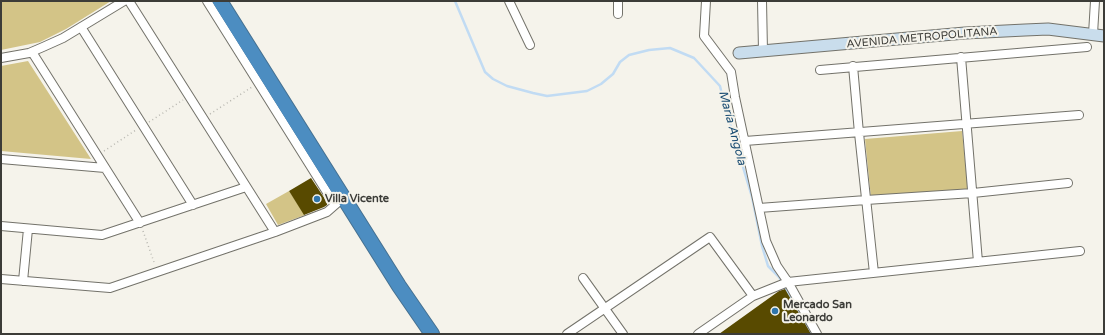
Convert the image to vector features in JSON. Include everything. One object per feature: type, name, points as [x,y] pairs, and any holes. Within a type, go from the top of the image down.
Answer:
[{"type":"highway","points":[[220,1],[339,202],[432,334]]},
{"type":"street","points":[[1,58],[32,52],[63,38],[124,1]]},
{"type":"street","points":[[129,1],[275,232]]},
{"type":"street","points":[[3,280],[110,288],[275,232],[327,212],[339,202],[258,82],[207,1]]},
{"type":"street","points":[[509,1],[530,45]]},
{"type":"street","points":[[618,1],[618,14]]},
{"type":"street","points":[[706,1],[704,36],[731,72],[766,241],[785,283],[817,334]]},
{"type":"street","points":[[762,1],[763,51]]},
{"type":"street","points":[[1094,1],[1098,35]]},
{"type":"street","points":[[81,27],[193,205]]},
{"type":"street","name":"AVENIDA METROPOLITANA","points":[[740,53],[965,33],[1048,30],[1098,35]]},
{"type":"street","points":[[820,70],[961,57],[1087,48]]},
{"type":"street","points":[[32,52],[140,223]]},
{"type":"street","points":[[961,57],[978,262]]},
{"type":"street","points":[[853,66],[874,273]]},
{"type":"street","points":[[745,141],[1079,115]]},
{"type":"street","points":[[1,159],[105,168]]},
{"type":"street","points":[[759,208],[973,193],[1068,184]]},
{"type":"street","points":[[1,226],[102,235],[246,187]]},
{"type":"street","points":[[23,281],[28,229]]},
{"type":"street","points":[[567,334],[710,236],[753,296]]},
{"type":"street","points":[[698,334],[753,296],[785,283],[1080,251]]},
{"type":"street","points":[[583,278],[622,334]]},
{"type":"path","points":[[203,119],[258,82]]},
{"type":"path","points":[[140,223],[157,272]]},
{"type":"shaded area","points":[[1,1],[111,1],[66,29],[40,42],[1,50]]},
{"type":"shaded area","points":[[28,61],[91,159],[1,151],[1,66]]},
{"type":"shaded area","points":[[962,131],[968,190],[871,198],[865,139]]},
{"type":"shaded area","points":[[289,191],[305,215],[278,225],[266,204]]},
{"type":"building","points":[[311,178],[327,202],[327,205],[304,215],[289,191]]},
{"type":"building","name":"Mercado San Leonardo","points":[[785,289],[811,334],[719,334],[779,291]]},
{"type":"waterway","name":"María Angola","points":[[455,1],[485,72],[493,79],[507,86],[533,93],[547,96],[587,91],[601,84],[613,74],[620,62],[629,55],[649,50],[670,48],[694,58],[720,86],[752,197],[762,246],[768,266],[779,277],[812,334]]},
{"type":"place","name":"Villa Vicente","points":[[317,199]]},
{"type":"place","name":"Mercado San Leonardo","points":[[775,311]]}]
